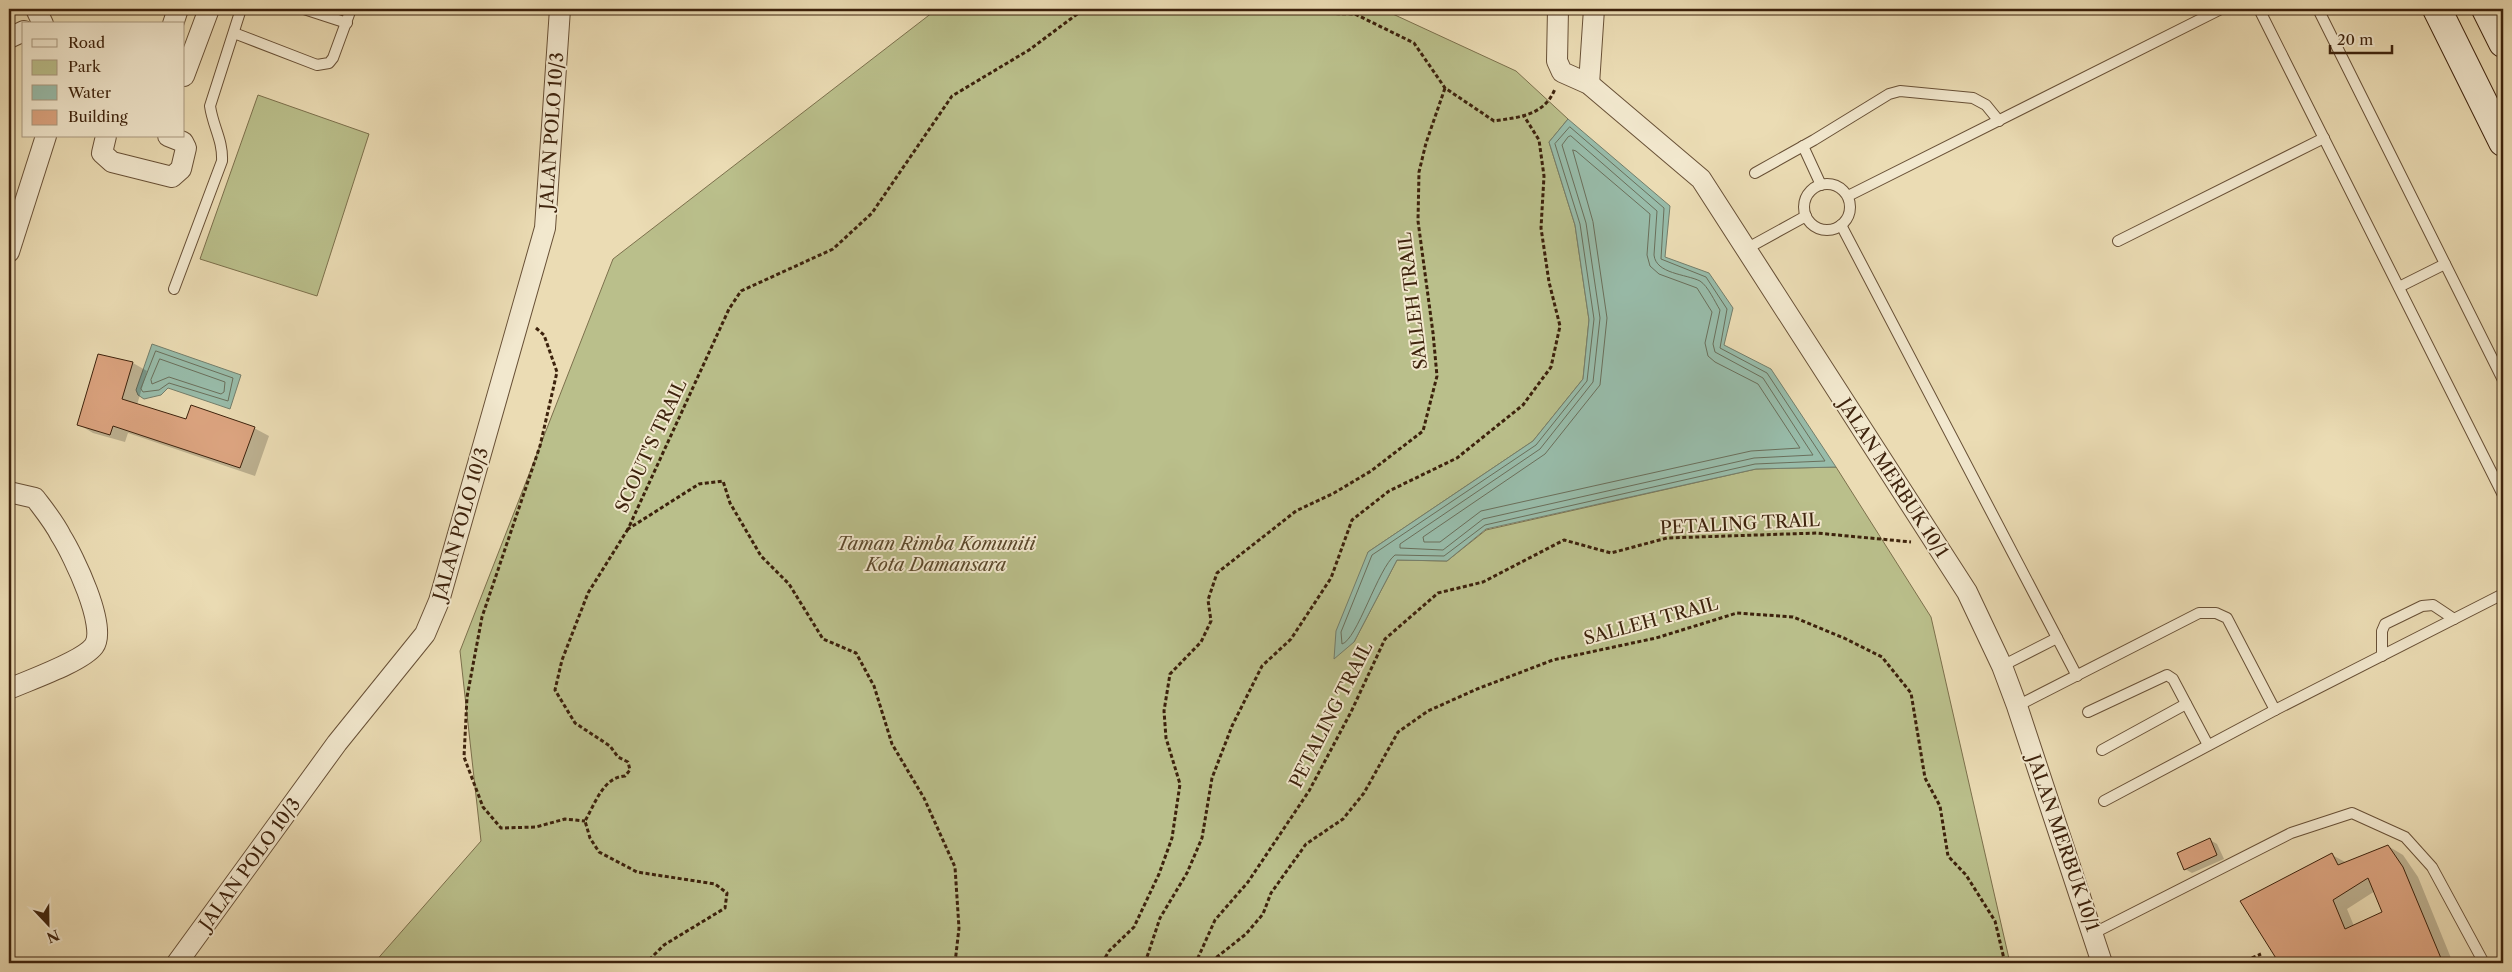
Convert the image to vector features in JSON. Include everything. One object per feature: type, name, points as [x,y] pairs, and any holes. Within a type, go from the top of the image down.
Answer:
[{"type":"main road","points":[[2437,9],[2503,142]]},
{"type":"main road","points":[[2486,9],[2503,43]]},
{"type":"street","points":[[36,9],[42,22]]},
{"type":"street","points":[[174,22],[178,9]]},
{"type":"street","points":[[185,73],[208,9]]},
{"type":"street","name":"JALAN POLO 10/3","points":[[177,963],[337,744],[425,634],[439,601],[545,228],[560,9]]},
{"type":"street","points":[[1558,9],[1557,61],[1562,72]]},
{"type":"street","points":[[1589,84],[1594,9]]},
{"type":"street","points":[[9,38],[22,33]]},
{"type":"street","name":"JALAN MERBUK 10/1","points":[[1562,72],[1589,84],[1702,179],[1967,592],[2002,666],[2017,706],[2094,933],[2102,963]]},
{"type":"street","points":[[9,252],[45,138]]},
{"type":"street","points":[[106,138],[102,153],[106,159],[172,177],[181,169],[186,148],[183,142],[173,138]]},
{"type":"street","points":[[9,492],[35,498],[62,536],[86,587],[99,634],[94,646],[79,658],[9,689]]},
{"type":"lane","points":[[174,289],[222,161],[223,146],[213,122],[210,106],[242,9]]},
{"type":"lane","points":[[304,9],[347,24]]},
{"type":"lane","points":[[234,33],[317,65],[328,63],[333,58],[351,9]]},
{"type":"lane","points":[[1848,196],[2221,9]]},
{"type":"lane","points":[[2259,9],[2503,495]]},
{"type":"lane","points":[[2318,9],[2503,380]]},
{"type":"lane","points":[[1755,173],[1889,94],[1900,91],[1973,98],[1986,105],[1999,121]]},
{"type":"lane","points":[[2118,241],[2324,138]]},
{"type":"lane","points":[[1803,146],[1821,185]]},
{"type":"lane","points":[[1821,185],[1837,185],[1848,196],[1850,212],[1841,225],[1829,230],[1815,226],[1806,216],[1805,201],[1808,194],[1821,185]]},
{"type":"lane","points":[[1746,249],[1806,216]]},
{"type":"lane","points":[[1841,225],[2076,676]]},
{"type":"lane","points":[[2399,287],[2445,264]]},
{"type":"lane","points":[[2104,800],[2275,710],[2503,594]]},
{"type":"lane","points":[[2382,656],[2382,631],[2385,624],[2422,606],[2433,606],[2454,619]]},
{"type":"lane","points":[[2017,706],[2200,613],[2216,613],[2227,618],[2275,710]]},
{"type":"lane","points":[[2002,666],[2057,638]]},
{"type":"lane","points":[[2088,712],[2167,675],[2173,679],[2208,745]]},
{"type":"lane","points":[[2102,750],[2186,704]]},
{"type":"lane","points":[[2094,933],[2291,833],[2352,813],[2405,837],[2432,867],[2484,963]]},
{"type":"path","name":"SCOUT'S TRAIL","points":[[628,530],[729,309],[741,291],[833,249],[872,213],[952,96],[1029,50],[1084,9]]},
{"type":"path","points":[[1265,9],[1270,12],[1355,14],[1414,43],[1445,88],[1494,121],[1524,116],[1549,103],[1562,72]]},
{"type":"path","name":"SALLEH TRAIL","points":[[1102,963],[1109,952],[1134,927],[1159,874],[1172,838],[1180,784],[1166,738],[1164,712],[1170,674],[1201,642],[1211,622],[1208,600],[1217,573],[1296,511],[1334,494],[1372,471],[1395,450],[1423,431],[1436,376],[1433,333],[1418,221],[1419,172],[1426,143],[1445,88]]},
{"type":"path","points":[[1144,963],[1160,918],[1187,873],[1202,838],[1212,778],[1232,726],[1262,666],[1290,639],[1331,578],[1352,520],[1390,491],[1457,458],[1523,405],[1551,367],[1560,326],[1549,282],[1541,228],[1544,176],[1539,140],[1524,116]]},
{"type":"path","points":[[521,314],[544,335],[557,372],[540,446],[482,617],[467,697],[464,757],[483,807],[501,828],[536,827],[564,819],[585,821]]},
{"type":"path","name":"SCOUT'S TRAIL","points":[[628,530],[699,484],[723,481],[730,502],[761,556],[788,584],[823,639],[856,653],[874,686],[892,744],[924,798],[955,868],[959,928],[955,963]]},
{"type":"path","points":[[628,530],[588,593],[562,660],[555,690],[575,722],[610,746],[618,757],[628,762],[630,770],[625,776],[616,776],[605,786],[585,821],[590,838],[599,852],[637,872],[715,884],[727,893],[725,908],[664,945],[646,963]]},
{"type":"path","name":"PETALING TRAIL","points":[[1193,963],[1197,960],[1215,920],[1248,882],[1309,791],[1351,712],[1385,639],[1438,593],[1483,582],[1564,540],[1611,553],[1667,538],[1808,533],[1936,544]]},
{"type":"path","name":"SALLEH TRAIL","points":[[1213,963],[1217,957],[1246,934],[1263,914],[1272,893],[1306,844],[1343,819],[1364,793],[1398,732],[1428,711],[1477,688],[1553,660],[1656,638],[1737,613],[1793,617],[1844,638],[1882,657],[1911,693],[1925,778],[1940,806],[1948,856],[1966,875],[1995,921],[2006,963]]},
{"type":"path","points":[[2240,963],[2261,954]]},
{"type":"green space","name":"Taman Rimba Komuniti Kota Damansara","points":[[937,9],[1382,9],[1516,71],[1568,119],[1549,142],[1575,225],[1589,320],[1583,379],[1533,441],[1368,552],[1354,642],[1397,560],[1447,561],[1486,530],[1756,469],[1836,467],[1931,617],[2010,963],[374,963],[481,841],[460,651],[613,259]]},
{"type":"green space","points":[[258,95],[369,134],[317,296],[200,259]]},
{"type":"water","points":[[1568,119],[1670,206],[1665,257],[1709,273],[1733,308],[1724,345],[1771,369],[1836,467],[1756,469],[1486,529],[1447,561],[1397,560],[1354,642],[1334,659],[1336,631],[1368,552],[1533,441],[1583,379],[1589,320],[1575,225],[1549,142]]},
{"type":"water","points":[[152,344],[241,375],[230,409],[168,388],[161,395],[144,399],[138,395],[136,390]]},
{"type":"building","points":[[98,354],[133,362],[122,399],[186,419],[191,405],[255,427],[240,468],[113,426],[110,435],[77,425]]},
{"type":"building","points":[[2210,838],[2217,855],[2184,870],[2177,853]]},
{"type":"building","points":[[2388,845],[2403,867],[2443,963],[2279,963],[2240,901],[2332,853],[2338,865]],"holes":[[[2368,878],[2382,912],[2345,929],[2333,900]]]}]
